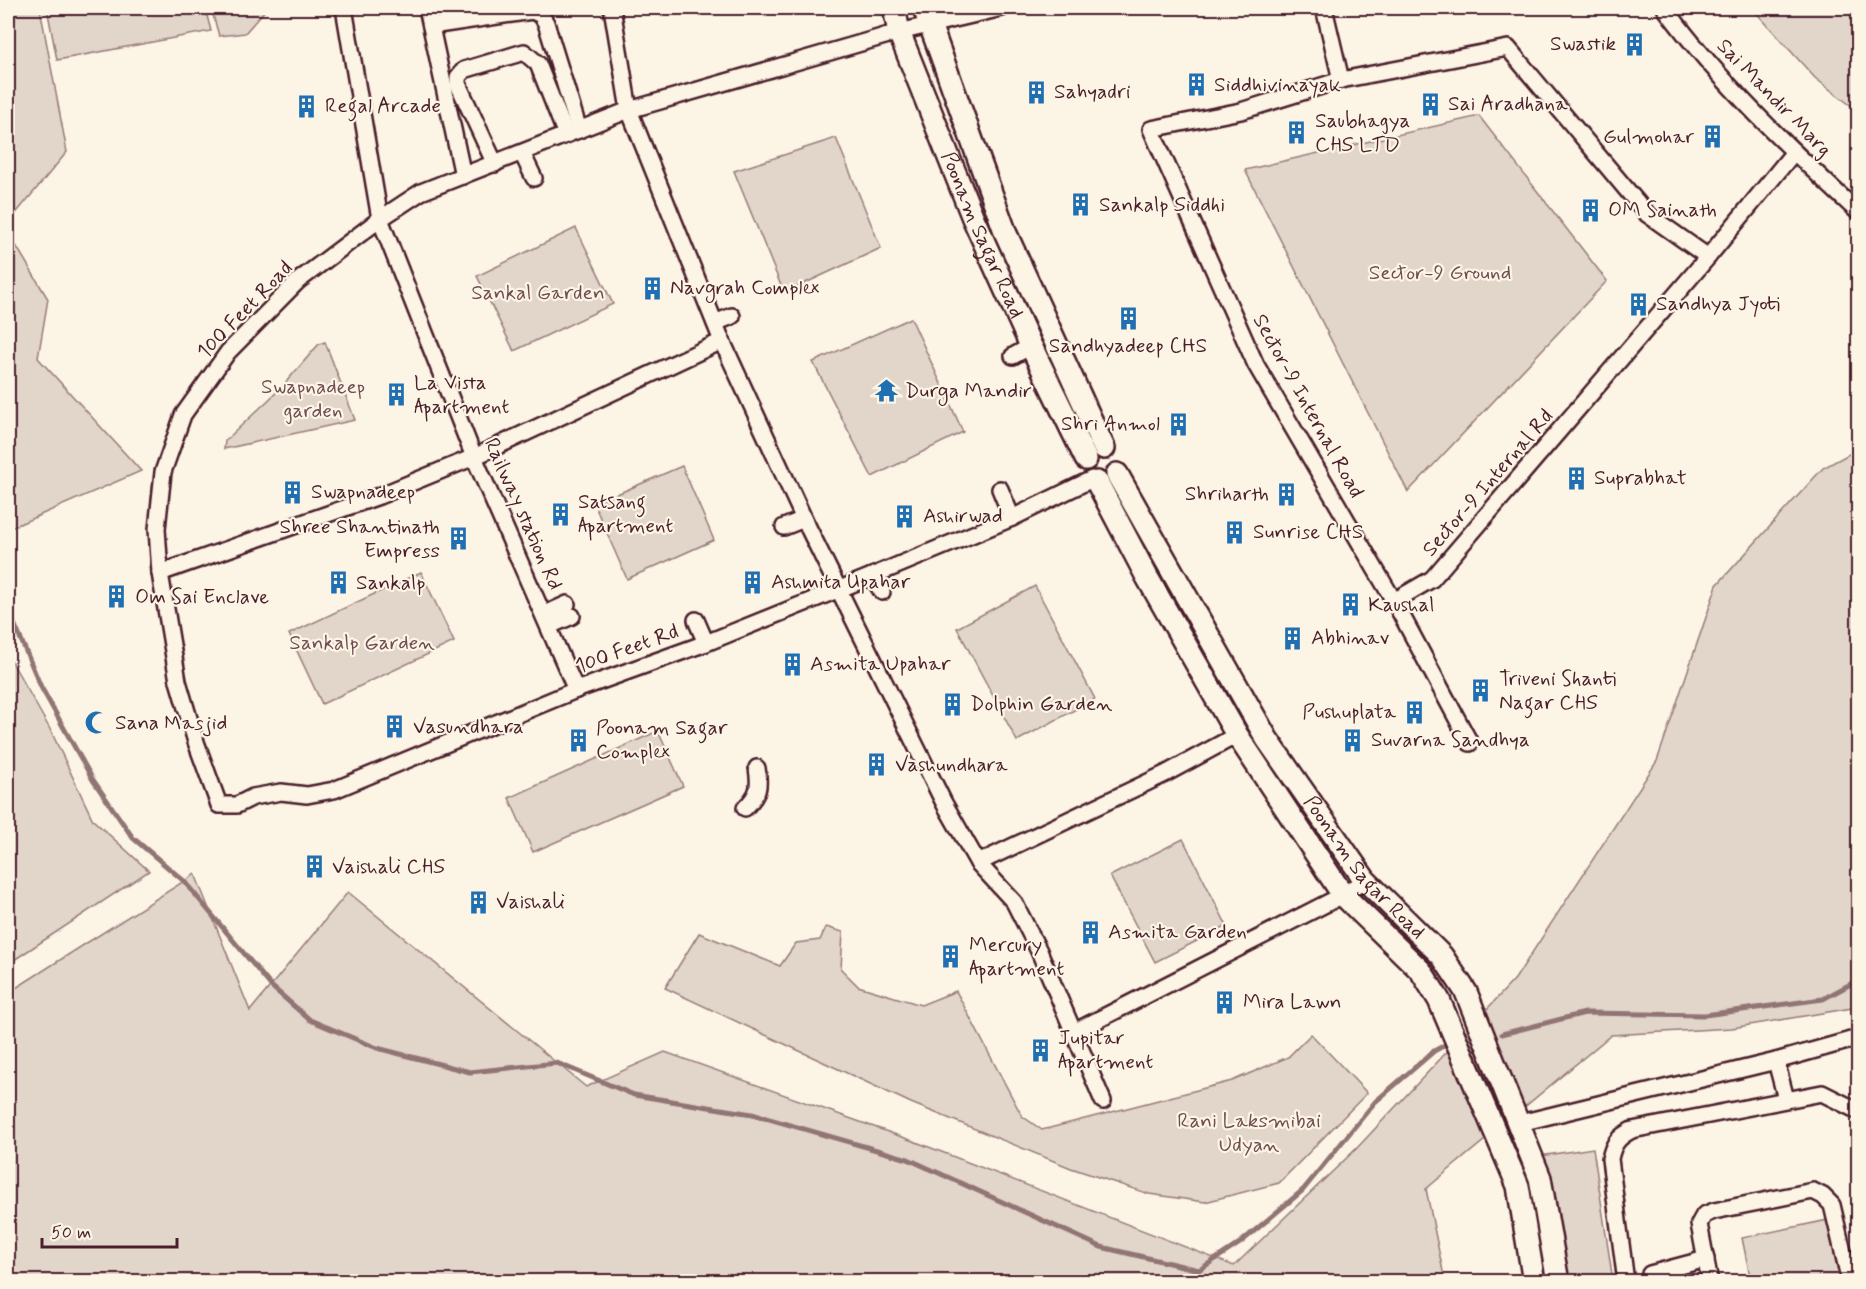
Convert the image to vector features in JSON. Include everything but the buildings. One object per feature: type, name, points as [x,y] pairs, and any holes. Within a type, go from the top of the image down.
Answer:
[{"type":"main road","name":"Poonam Sagar Road","points":[[894,8],[899,32],[973,218],[1022,351],[1086,459],[1085,470],[1102,478],[1261,729],[1365,880],[1442,956],[1466,992],[1540,1178],[1558,1281]]},
{"type":"main road","name":"Poonam Sagar Road","points":[[926,16],[1006,234],[1104,448],[1118,458],[1102,478]]},
{"type":"main road","points":[[1086,459],[1093,450],[1104,448]]},
{"type":"main road","name":"Poonam Sagar Road","points":[[1102,478],[1147,577],[1237,735],[1343,895],[1421,971],[1439,1000],[1518,1186],[1534,1281]]},
{"type":"street","name":"Railway station Rd","points":[[345,8],[380,219],[474,457],[495,488],[576,690]]},
{"type":"street","points":[[427,8],[463,176]]},
{"type":"street","points":[[612,8],[629,110],[722,341],[804,519],[944,803],[978,864],[1014,902],[1039,951],[1103,1101]]},
{"type":"street","name":"100 Feet Road","points":[[219,805],[196,742],[178,681],[160,573],[157,529],[163,472],[183,415],[228,352],[298,281],[380,219],[421,192],[629,110],[899,32],[926,16],[1002,8]]},
{"type":"street","points":[[1324,8],[1341,80],[1508,48],[1647,214],[1708,257]]},
{"type":"street","name":"Sai Mandir Marg","points":[[1665,8],[1730,89],[1858,212]]},
{"type":"street","points":[[431,26],[532,12],[541,15],[546,22],[573,133]]},
{"type":"street","points":[[495,164],[458,84],[458,77],[464,70],[524,52],[531,56],[538,64],[573,133]]},
{"type":"street","name":"Sector-9 Internal Road","points":[[1341,80],[1241,111],[1151,129],[1256,365],[1394,601]]},
{"type":"street","name":"Sector-9 Internal Rd","points":[[1394,601],[1432,579],[1708,257],[1794,152]]},
{"type":"street","points":[[522,153],[534,178]]},
{"type":"street","points":[[715,323],[732,316]]},
{"type":"street","points":[[160,573],[379,496],[639,389],[722,341]]},
{"type":"street","name":"100 Feet Rd","points":[[219,805],[237,805],[253,797],[281,792],[307,795],[334,790],[576,690],[706,643],[839,587],[872,576],[1102,478]]},
{"type":"street","points":[[1000,489],[1012,518]]},
{"type":"street","points":[[784,527],[804,519]]},
{"type":"street","points":[[872,576],[882,592]]},
{"type":"street","points":[[1394,601],[1470,743]]},
{"type":"street","points":[[547,620],[569,610]]},
{"type":"street","points":[[696,620],[706,643]]},
{"type":"street","points":[[978,864],[1165,774],[1237,735]]},
{"type":"street","points":[[745,808],[755,798],[760,788],[757,768]]},
{"type":"street","points":[[1074,1032],[1343,895],[1365,880]]},
{"type":"street","points":[[1520,1123],[1776,1061],[1858,1038]]},
{"type":"street","points":[[1776,1061],[1786,1099]]},
{"type":"street","points":[[1626,1281],[1610,1159],[1616,1140],[1632,1130],[1822,1093],[1858,1111]]},
{"type":"street","points":[[1710,1281],[1699,1224],[1704,1215],[1814,1191],[1832,1205],[1851,1253],[1850,1281]]},
{"type":"street","points":[[1650,1274],[1706,1259]]},
{"type":"green space","points":[[8,8],[40,8],[67,152],[8,223]]},
{"type":"green space","points":[[47,8],[205,8],[211,31],[57,60]]},
{"type":"green space","points":[[211,8],[267,8],[245,33],[219,36]]},
{"type":"green space","points":[[1752,8],[1856,8],[1858,111],[1815,78]]},
{"type":"green space","name":"Sector-9 Ground","points":[[1479,116],[1607,281],[1408,492],[1245,170]]},
{"type":"green space","points":[[836,138],[881,248],[784,293],[734,171]]},
{"type":"green space","name":"Sankal Garden","points":[[576,228],[613,304],[514,351],[477,276]]},
{"type":"green space","points":[[8,232],[48,299],[38,358],[141,471],[8,529]]},
{"type":"green space","points":[[911,318],[963,432],[872,477],[813,362]]},
{"type":"green space","name":"Swapnadeep garden","points":[[325,342],[355,420],[224,449],[225,441],[280,389],[319,344]]},
{"type":"green space","points":[[1858,449],[1858,1007],[1732,1028],[1611,1035],[1426,1189],[1445,1281],[8,1282],[8,993],[195,874],[250,1011],[348,892],[586,1087],[665,1052],[916,1142],[1234,1266],[1357,1148],[1515,979],[1657,761],[1717,585],[1823,468]]},
{"type":"green space","points":[[682,466],[714,540],[627,579],[594,504]]},
{"type":"green space","name":"Sankalp Garden","points":[[421,572],[454,642],[322,704],[289,634]]},
{"type":"green space","points":[[1035,586],[1095,699],[1017,741],[957,628]]},
{"type":"green space","points":[[8,655],[51,731],[93,820],[149,871],[8,964]]},
{"type":"green space","points":[[658,731],[683,786],[533,852],[509,798]]},
{"type":"green space","points":[[1183,839],[1227,926],[1155,962],[1110,876]]},
{"type":"green space","name":"Rani Laksmibai Udyan","points":[[826,927],[843,932],[841,969],[858,986],[921,1005],[956,991],[1022,1116],[1042,1130],[1232,1081],[1288,1057],[1311,1034],[1367,1093],[1279,1183],[1205,1202],[1149,1194],[1071,1168],[911,1103],[665,988],[699,933],[780,966],[796,943],[820,940]]},
{"type":"green space","points":[[1593,1148],[1613,1281],[1559,1281],[1540,1156]]},
{"type":"green space","points":[[1828,1220],[1842,1281],[1751,1281],[1742,1238]]},
{"type":"waterway","points":[[8,33],[12,66],[8,79]]},
{"type":"waterway","points":[[8,609],[41,687],[93,780],[133,838],[184,881],[271,986],[310,1020],[377,1048],[470,1072],[557,1063],[634,1095],[752,1114],[908,1159],[1101,1247],[1199,1270],[1240,1243],[1303,1190],[1375,1102],[1434,1051],[1445,1045]]},
{"type":"waterway","points":[[1502,1034],[1585,1013],[1705,1015],[1823,999],[1858,980]]},
{"type":"place","name":"Swastik","points":[[1634,44]]},
{"type":"place","name":"Siddhivinayak","points":[[1196,85]]},
{"type":"place","name":"Sahyadri","points":[[1036,92]]},
{"type":"place","name":"Sai Aradhana","points":[[1430,104]]},
{"type":"place","name":"Regal Arcade","points":[[307,106]]},
{"type":"place","name":"Saubhagya CHS LTD","points":[[1297,133]]},
{"type":"place","name":"Gulmohar","points":[[1712,137]]},
{"type":"place","name":"Sankalp Siddhi","points":[[1081,205]]},
{"type":"place","name":"OM Sainath","points":[[1590,210]]},
{"type":"place","name":"Navgrah Complex","points":[[652,288]]},
{"type":"place","name":"Sandhya Jyoti","points":[[1638,304]]},
{"type":"place","name":"Sandhyadeep CHS","points":[[1128,318]]},
{"type":"place","name":"Durga Mandir","points":[[887,391]]},
{"type":"place","name":"La Vista Apartment","points":[[396,395]]},
{"type":"place","name":"Shri Anmol","points":[[1178,424]]},
{"type":"place","name":"Suprabhat","points":[[1576,478]]},
{"type":"place","name":"Swapnadeep","points":[[293,492]]},
{"type":"place","name":"Shriharth","points":[[1287,494]]},
{"type":"place","name":"Satsang Apartment","points":[[560,514]]},
{"type":"place","name":"Ashirwad","points":[[905,516]]},
{"type":"place","name":"Sunrise CHS","points":[[1235,532]]},
{"type":"place","name":"Shree Shantinath Empress","points":[[458,539]]},
{"type":"place","name":"Ashmita Upahar","points":[[753,582]]},
{"type":"place","name":"Sankalp","points":[[338,583]]},
{"type":"place","name":"Om Sai Enclave","points":[[117,597]]},
{"type":"place","name":"Kaushal","points":[[1350,605]]},
{"type":"place","name":"Abhinav","points":[[1293,638]]},
{"type":"place","name":"Asmita Upahar","points":[[792,664]]},
{"type":"place","name":"Triveni Shanti Nagar CHS","points":[[1481,691]]},
{"type":"place","name":"Dolphin Garden","points":[[952,704]]},
{"type":"place","name":"Pushuplata","points":[[1414,712]]},
{"type":"place","name":"Sana Masjid","points":[[97,723]]},
{"type":"place","name":"Vasundhara","points":[[395,727]]},
{"type":"place","name":"Poonam Sagar Complex","points":[[578,740]]},
{"type":"place","name":"Suvarna Sandhya","points":[[1353,740]]},
{"type":"place","name":"Vashundhara","points":[[877,765]]},
{"type":"place","name":"Vaishali CHS","points":[[314,867]]},
{"type":"place","name":"Vaishali","points":[[478,902]]},
{"type":"place","name":"Asmita Garden","points":[[1090,932]]},
{"type":"place","name":"Mercury Apartment","points":[[951,957]]},
{"type":"place","name":"Mira Lawn","points":[[1225,1002]]},
{"type":"place","name":"Jupitar Apartment","points":[[1040,1050]]}]
